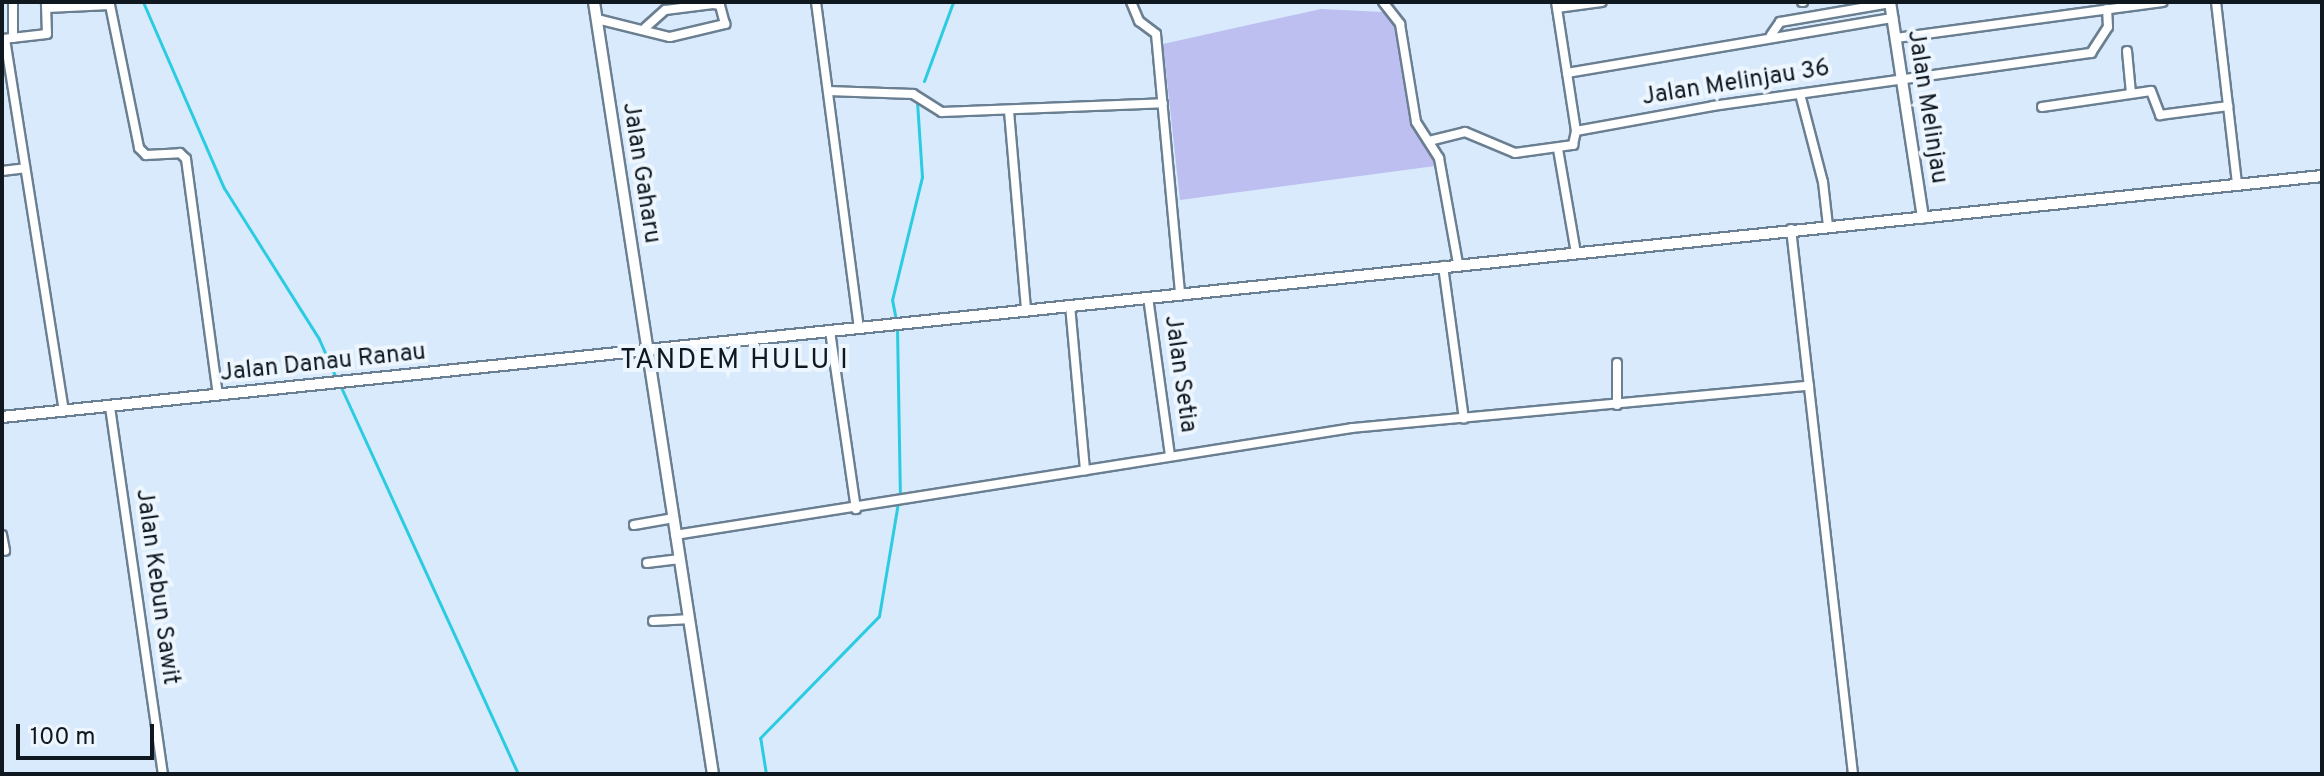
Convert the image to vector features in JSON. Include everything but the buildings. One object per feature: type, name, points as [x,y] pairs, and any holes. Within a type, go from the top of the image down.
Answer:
[{"type":"street","points":[[13,2],[7,39],[64,411]]},
{"type":"street","name":"Jalan Gaharu","points":[[594,2],[713,774]]},
{"type":"street","points":[[816,2],[859,328]]},
{"type":"street","points":[[1131,2],[1139,21],[1156,34],[1180,294]]},
{"type":"street","points":[[1383,2],[1398,16],[1416,122],[1439,158],[1458,264]]},
{"type":"street","points":[[1429,141],[1440,134],[1465,132],[1508,152],[1573,145],[1576,131],[1557,5],[1602,2]]},
{"type":"street","points":[[1896,38],[2163,2]]},
{"type":"street","points":[[2216,2],[2237,184]]},
{"type":"street","points":[[1771,35],[1780,22],[1890,3]]},
{"type":"street","name":"Jalan Melinjau","points":[[1890,3],[1923,217]]},
{"type":"street","points":[[597,19],[675,37],[725,25],[721,7],[713,4],[665,10],[645,28]]},
{"type":"street","points":[[7,39],[47,34],[46,5],[110,5],[139,148],[146,155],[180,153],[186,159],[218,395]]},
{"type":"street","name":"Jalan Melinjau 36","points":[[1576,131],[1800,94],[2091,53],[2108,27],[2107,9]]},
{"type":"street","points":[[1567,73],[1771,35],[1893,18]]},
{"type":"street","points":[[2127,51],[2131,93]]},
{"type":"street","points":[[828,91],[913,94],[942,112],[1163,103]]},
{"type":"street","points":[[2042,107],[2151,91],[2160,115],[2228,106]]},
{"type":"street","points":[[1800,94],[1823,182],[1828,226]]},
{"type":"street","points":[[1009,111],[1026,308]]},
{"type":"street","points":[[1558,149],[1576,253]]},
{"type":"street","points":[[2,171],[25,168]]},
{"type":"street","name":"Jalan Danau Ranau","points":[[2,417],[1026,308],[2322,176]]},
{"type":"street","points":[[1791,229],[1853,774]]},
{"type":"street","points":[[1443,266],[1464,419]]},
{"type":"street","name":"Jalan Setia","points":[[1148,297],[1170,455]]},
{"type":"street","points":[[1070,305],[1085,470]]},
{"type":"street","points":[[830,331],[856,509]]},
{"type":"street","points":[[1617,363],[1617,405]]},
{"type":"street","points":[[675,535],[907,501],[1170,455],[1352,428],[1809,386]]},
{"type":"street","name":"Jalan Kebun Sawit","points":[[110,407],[163,774]]},
{"type":"street","points":[[634,525],[672,518]]},
{"type":"street","points":[[2,535],[5,551]]},
{"type":"street","points":[[647,563],[678,559]]},
{"type":"street","points":[[653,621],[687,619]]},
{"type":"shaded area","points":[[1321,9],[1383,12],[1396,21],[1415,129],[1432,152],[1435,166],[1180,200],[1163,44]]},
{"type":"waterway","points":[[143,2],[224,188],[319,339],[336,378]]},
{"type":"waterway","points":[[924,81],[953,2]]},
{"type":"waterway","points":[[896,320],[892,300],[922,177],[917,101]]},
{"type":"waterway","points":[[897,328],[900,496]]},
{"type":"waterway","points":[[340,385],[518,774]]},
{"type":"waterway","points":[[766,774],[760,738],[879,616],[898,503]]},
{"type":"district","name":"TANDEM HULU I","points":[[735,361]]}]
